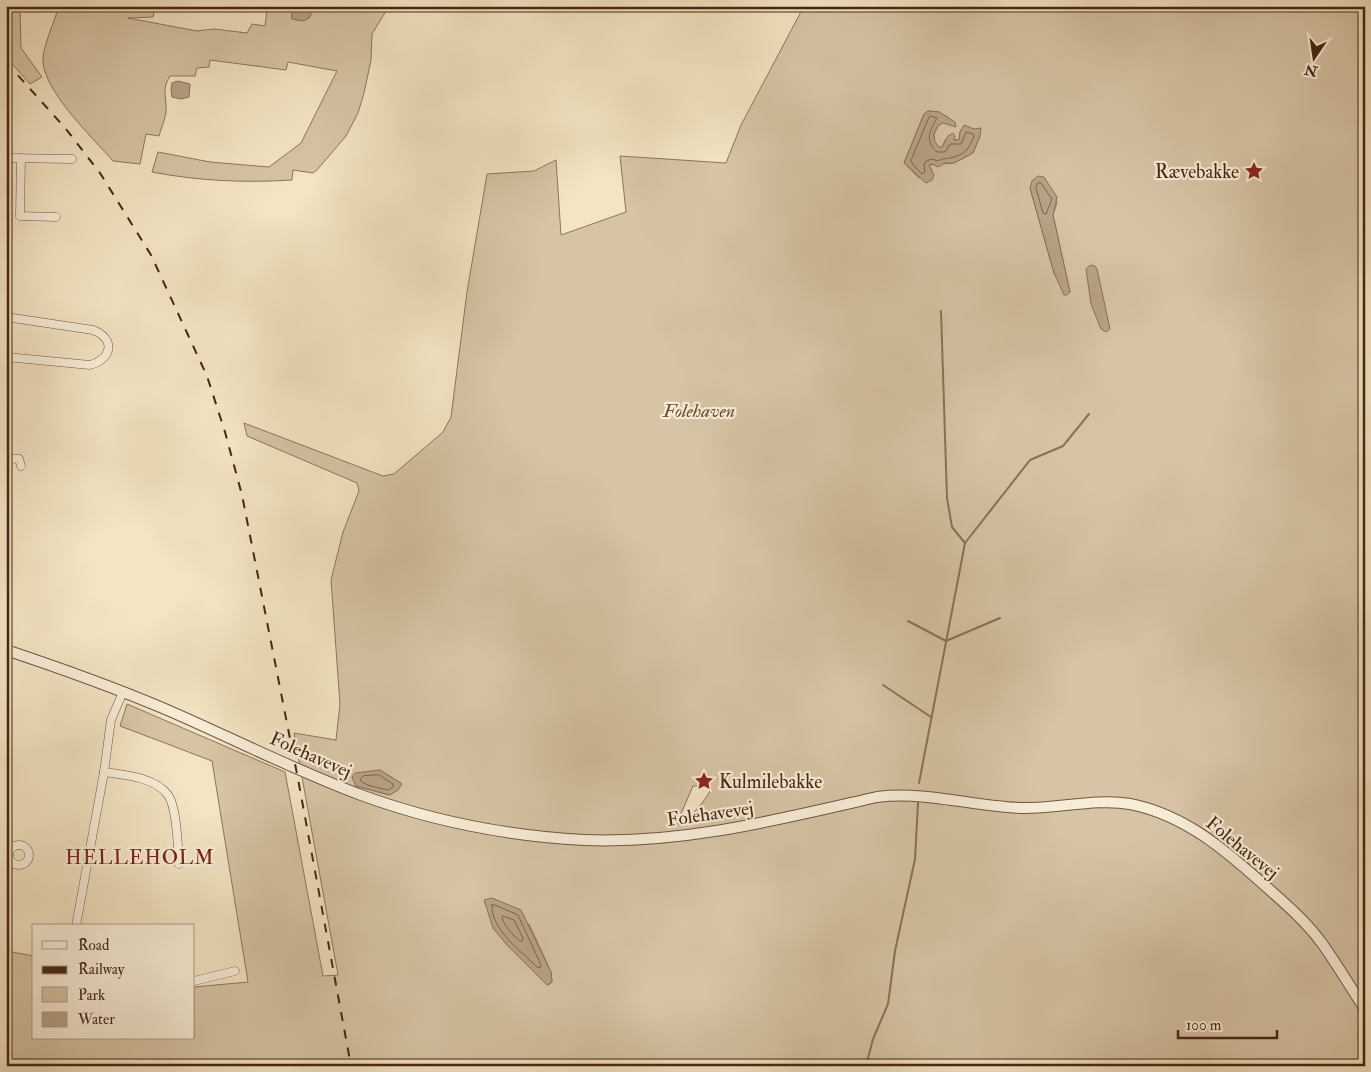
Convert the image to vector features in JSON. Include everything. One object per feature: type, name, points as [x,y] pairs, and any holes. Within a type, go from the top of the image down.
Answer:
[{"type":"street","points":[[6,158],[72,159]]},
{"type":"street","points":[[21,158],[20,216],[56,217]]},
{"type":"street","points":[[6,317],[93,330],[102,333],[107,339],[109,346],[107,355],[100,362],[90,365],[6,357]]},
{"type":"street","points":[[6,458],[19,459],[21,466]]},
{"type":"street","name":"Folehavevej","points":[[6,650],[123,692],[347,790],[411,811],[472,826],[553,838],[635,840],[742,828],[877,797],[896,795],[923,796],[990,806],[1022,808],[1053,808],[1107,803],[1130,804],[1156,812],[1186,825],[1216,843],[1255,877],[1302,919],[1321,942],[1365,1009]]},
{"type":"street","points":[[76,924],[104,772],[111,720],[123,692]]},
{"type":"street","points":[[104,772],[132,776],[150,782],[161,788],[168,796],[173,805],[179,864]]},
{"type":"street","points":[[195,981],[235,970]]},
{"type":"green space","points":[[6,6],[13,6],[20,10],[21,48],[42,77],[30,84],[6,57]]},
{"type":"green space","points":[[60,6],[79,6],[97,9],[97,6],[155,6],[153,17],[128,18],[197,31],[214,29],[247,33],[252,24],[265,26],[267,10],[254,6],[291,6],[292,18],[309,18],[315,6],[389,6],[372,34],[371,60],[364,93],[358,113],[346,136],[313,173],[293,170],[292,180],[257,181],[204,179],[152,172],[158,152],[210,162],[269,167],[301,143],[337,71],[288,62],[286,70],[210,60],[209,67],[197,68],[195,76],[170,76],[165,89],[165,115],[159,136],[146,134],[140,164],[113,161],[69,112],[50,83],[44,69],[44,52],[49,33]]},
{"type":"green space","name":"Folehaven","points":[[804,6],[1365,6],[1365,1066],[6,1066],[6,951],[32,956],[32,1040],[195,1040],[195,987],[248,982],[212,761],[120,726],[127,704],[285,772],[323,976],[338,975],[294,733],[336,740],[340,704],[331,580],[343,532],[359,491],[357,483],[247,436],[244,423],[383,476],[394,474],[443,432],[451,417],[467,292],[487,174],[534,171],[556,160],[561,235],[626,212],[620,156],[726,163],[741,125]],"holes":[[[928,111],[939,112],[949,118],[939,125],[934,134],[935,144],[939,147],[942,148],[945,140],[959,140],[960,132],[964,126],[974,129],[980,136],[973,153],[954,163],[928,165],[932,170],[919,178],[904,163],[924,114]],[[1044,177],[1057,203],[1053,215],[1070,292],[1054,273],[1030,188]],[[380,770],[402,784],[389,795],[356,786],[352,777]],[[693,786],[711,789],[682,826],[677,823]],[[529,924],[551,972],[552,982],[548,985],[508,946],[493,928]]]},
{"type":"water","points":[[291,6],[315,6],[309,18],[303,21],[292,19]]},
{"type":"water","points":[[178,81],[190,84],[189,97],[181,99],[172,97],[172,83]]},
{"type":"water","points":[[928,111],[939,112],[955,122],[956,127],[943,123],[935,131],[935,141],[939,147],[942,147],[948,136],[953,133],[955,136],[954,140],[959,140],[960,132],[964,125],[974,129],[981,128],[973,153],[954,163],[944,163],[941,166],[929,165],[934,175],[932,180],[926,183],[904,163],[924,114]]},
{"type":"water","points":[[1038,176],[1044,177],[1057,197],[1053,215],[1070,292],[1067,295],[1064,295],[1054,273],[1030,188],[1032,181]]},
{"type":"water","points":[[1090,265],[1095,266],[1097,269],[1110,329],[1106,332],[1101,329],[1091,304],[1086,269]]},
{"type":"water","points":[[380,770],[402,784],[398,790],[390,795],[356,786],[352,777],[355,773]]},
{"type":"water","points":[[492,898],[521,910],[551,972],[552,982],[547,985],[493,928],[484,900]]},
{"type":"waterway","points":[[941,311],[947,498],[952,527],[965,543]]},
{"type":"waterway","points":[[919,783],[965,543],[1030,460],[1063,446],[1089,414]]},
{"type":"waterway","points":[[908,621],[946,641],[1000,618]]},
{"type":"waterway","points":[[883,685],[931,717]]},
{"type":"waterway","points":[[866,1066],[873,1039],[888,1004],[895,951],[915,859],[918,803]]},
{"type":"railway","points":[[6,62],[66,129],[100,173],[151,255],[207,376],[242,495],[298,779],[351,1066]]},
{"type":"place","name":"Rævebakke","points":[[1254,171]]},
{"type":"place","name":"Kulmilebakke","points":[[704,781]]},
{"type":"district","name":"HELLEHOLM","points":[[140,857]]}]
